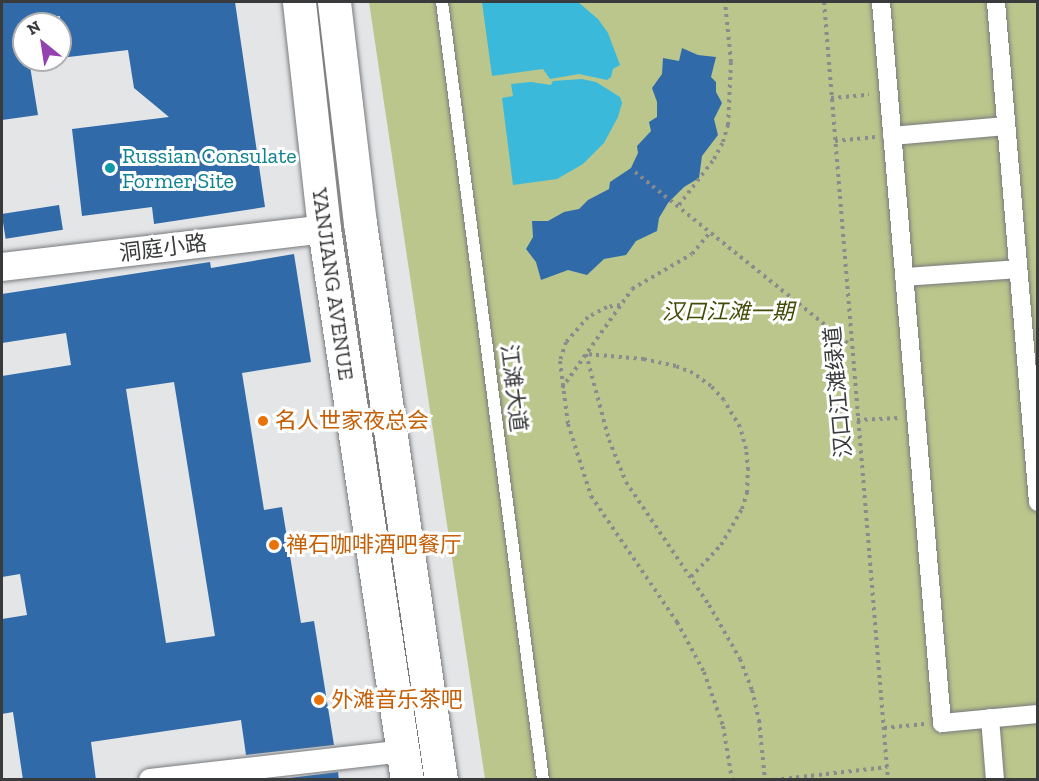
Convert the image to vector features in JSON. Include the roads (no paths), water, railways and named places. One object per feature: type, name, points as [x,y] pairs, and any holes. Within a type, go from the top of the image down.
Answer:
[{"type":"main road","name":"YANJIANG AVENUE","points":[[299,2],[324,229],[405,765]]},
{"type":"main road","name":"YANJIANG AVENUE","points":[[334,2],[360,224],[441,780]]},
{"type":"street","points":[[881,2],[942,723],[1038,714]]},
{"type":"street","points":[[996,2],[1038,502]]},
{"type":"street","points":[[892,136],[1006,126]]},
{"type":"street","name":"洞庭小路","points":[[2,267],[324,229]]},
{"type":"street","points":[[904,277],[1018,269]]},
{"type":"street","points":[[990,718],[995,780]]},
{"type":"street","points":[[150,780],[405,765]]},
{"type":"lane","name":"江滩大道","points":[[442,2],[543,780]]},
{"type":"water","points":[[482,2],[578,2],[598,19],[608,33],[620,65],[613,69],[611,77],[607,80],[579,74],[550,79],[543,69],[492,76]]},
{"type":"water","points":[[582,79],[596,82],[620,97],[622,103],[618,117],[604,143],[583,164],[557,179],[513,185],[502,98],[513,96],[511,84],[531,82],[551,85],[553,81]]},
{"type":"place","name":"Russian Consulate Former Site","points":[[110,168]]},
{"type":"place","name":"名人世家夜总会","points":[[263,421]]},
{"type":"place","name":"禅石咖啡酒吧餐厅","points":[[274,545]]},
{"type":"place","name":"外滩音乐茶吧","points":[[319,700]]},
{"type":"park label","name":"汉口江滩一期","points":[[728,312]]}]
